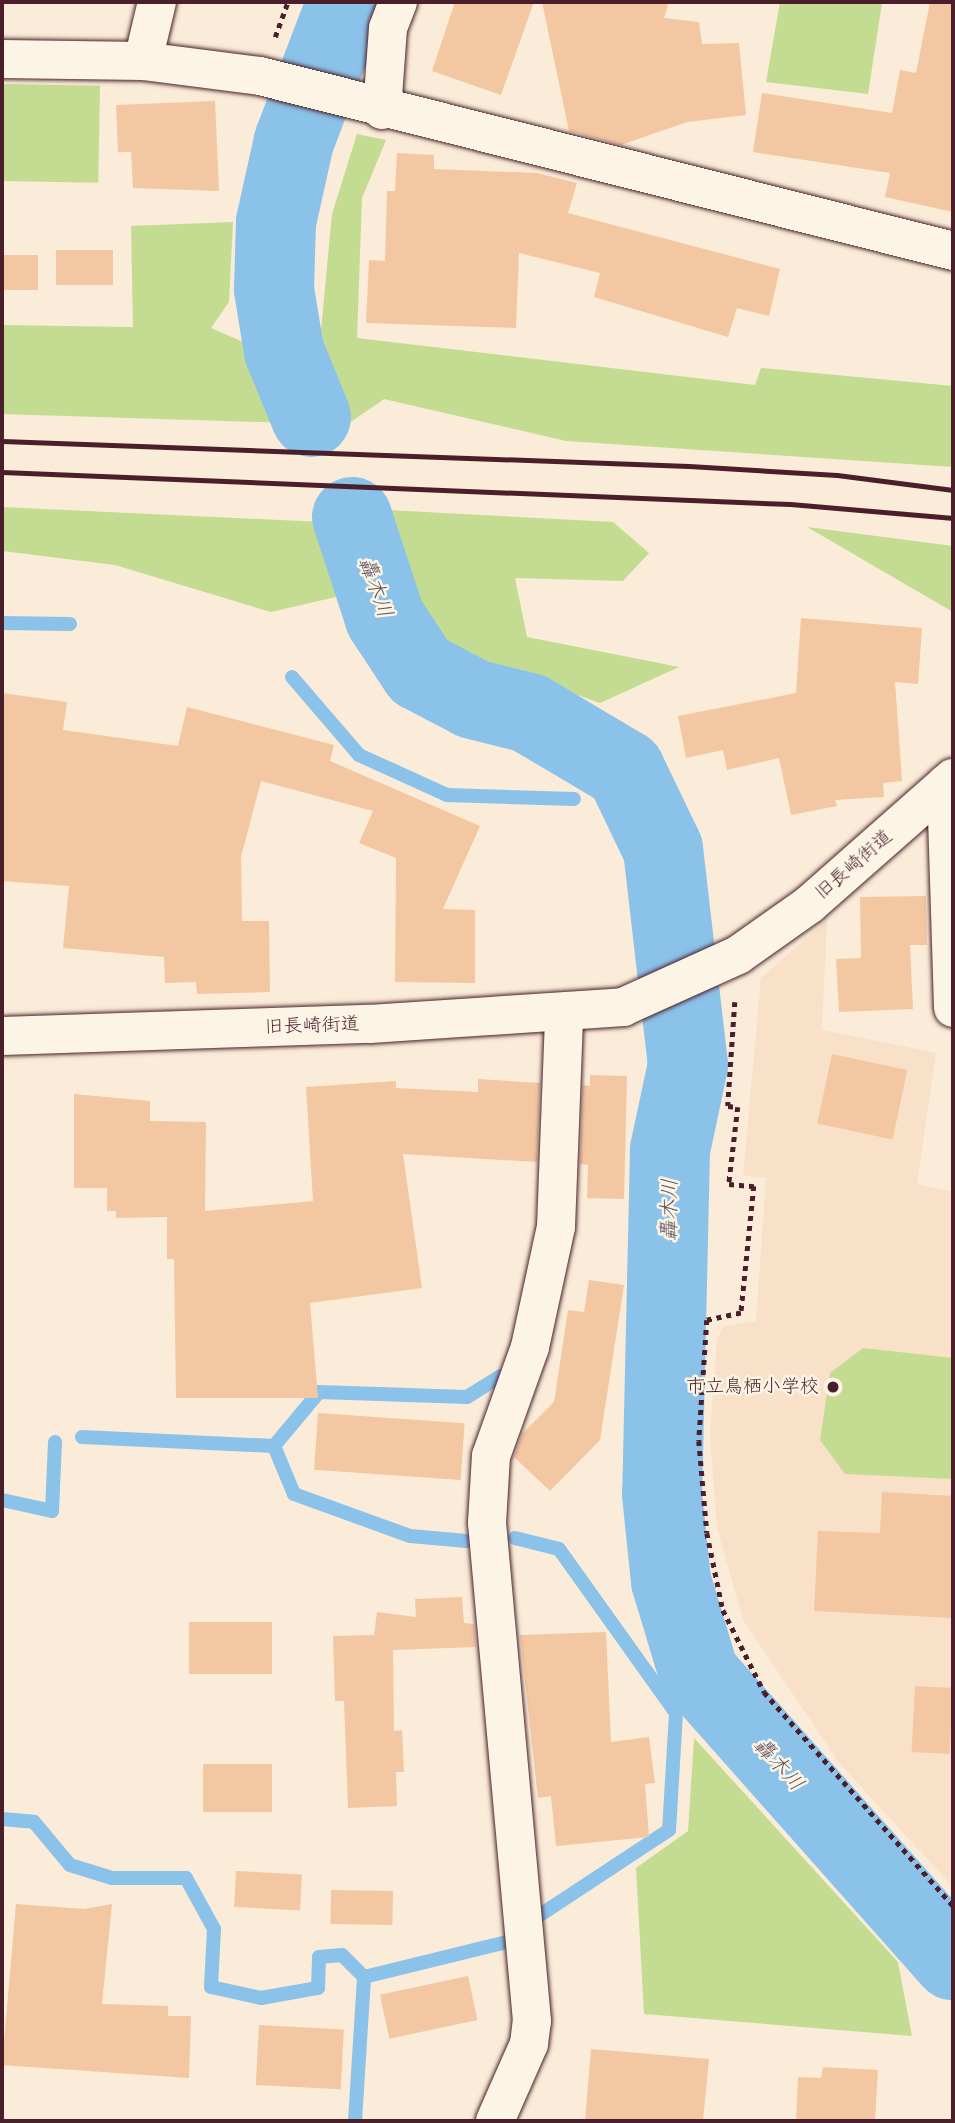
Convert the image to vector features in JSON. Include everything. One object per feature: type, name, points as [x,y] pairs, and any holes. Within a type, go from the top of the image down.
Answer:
[{"type":"street","points":[[143,61],[158,2]]},
{"type":"street","points":[[382,110],[388,28],[398,2]]},
{"type":"street","points":[[2,59],[143,61],[260,76],[275,85],[953,251]]},
{"type":"street","points":[[950,781],[953,1009]]},
{"type":"street","name":"旧長崎街道","points":[[2,1035],[564,1014],[623,1007],[727,962],[810,904],[950,781]]},
{"type":"street","points":[[495,2121],[529,2044],[532,2021],[487,1523],[491,1456],[530,1347],[556,1227],[564,1014]]},
{"type":"path","points":[[727,962],[728,1106],[738,1107],[729,1184],[754,1186],[741,1313],[707,1320],[699,1441],[707,1533],[723,1610],[764,1692],[953,1906]]},
{"type":"shaded area","name":"市立鳥栖小学校","points":[[827,920],[822,1030],[936,1053],[917,1184],[953,1192],[953,1887],[840,1764],[743,1620],[717,1528],[710,1435],[717,1339],[724,1326],[756,1321],[766,1178],[743,1175],[761,978]]},
{"type":"green space","points":[[780,2],[882,3],[868,94],[766,82]]},
{"type":"green space","points":[[2,84],[100,86],[98,183],[2,181]]},
{"type":"green space","points":[[357,134],[386,140],[362,198],[357,338],[755,385],[761,368],[953,386],[953,467],[566,441],[384,399],[345,426],[319,351],[332,214]]},
{"type":"green space","points":[[233,222],[229,302],[211,328],[269,353],[292,423],[2,414],[2,325],[133,327],[131,226]]},
{"type":"green space","points":[[2,507],[322,522],[349,594],[271,612],[115,565],[2,551]]},
{"type":"green space","points":[[369,509],[613,522],[649,553],[623,581],[515,578],[527,637],[679,667],[600,703],[460,654],[415,606]]},
{"type":"green space","points":[[807,527],[953,546],[953,612]]},
{"type":"green space","points":[[863,1348],[953,1358],[953,1479],[845,1474],[820,1440],[830,1373]]},
{"type":"green space","points":[[694,1738],[898,1962],[912,2036],[644,2014],[636,1868],[688,1831]]},
{"type":"building","points":[[455,2],[534,2],[501,95],[432,71]]},
{"type":"building","points":[[542,2],[669,2],[664,18],[699,22],[702,44],[739,43],[746,115],[687,122],[621,145],[569,131]]},
{"type":"building","points":[[930,2],[953,2],[953,212],[885,197],[890,173],[753,152],[762,93],[892,113],[900,70],[916,73]]},
{"type":"building","points":[[215,101],[219,191],[133,188],[131,152],[118,152],[116,105]]},
{"type":"building","points":[[397,153],[434,155],[434,169],[537,173],[577,183],[568,213],[780,269],[769,316],[737,308],[728,337],[594,297],[600,273],[519,253],[516,328],[366,323],[369,260],[385,261],[387,191],[395,191]]},
{"type":"building","points":[[56,250],[113,250],[113,285],[56,285]]},
{"type":"building","points":[[2,255],[38,255],[38,290],[2,290]]},
{"type":"building","points":[[801,618],[922,628],[918,684],[895,682],[902,781],[883,783],[884,797],[835,800],[837,806],[791,815],[779,758],[727,770],[723,750],[686,758],[678,716],[796,693]]},
{"type":"building","points":[[2,693],[67,702],[63,730],[178,746],[187,707],[334,745],[330,761],[480,826],[443,909],[475,910],[475,983],[395,982],[396,858],[359,843],[373,811],[261,781],[241,857],[242,921],[269,921],[270,992],[197,994],[196,982],[165,983],[164,957],[63,948],[69,886],[2,881]]},
{"type":"building","points":[[926,896],[927,945],[910,945],[913,1009],[839,1012],[836,959],[861,958],[860,897]]},
{"type":"building","points":[[832,1054],[907,1070],[893,1139],[817,1123]]},
{"type":"building","points":[[590,1075],[627,1076],[624,1199],[587,1198],[588,1165],[580,1164],[583,1085],[590,1086]]},
{"type":"building","points":[[478,1079],[540,1083],[537,1162],[403,1154],[422,1288],[310,1303],[318,1398],[176,1398],[174,1259],[167,1259],[167,1217],[116,1218],[116,1211],[107,1211],[107,1188],[74,1188],[74,1094],[150,1101],[150,1121],[206,1122],[205,1211],[313,1201],[306,1087],[396,1081],[396,1088],[478,1092]]},
{"type":"building","points":[[589,1280],[624,1285],[600,1440],[550,1491],[514,1457],[522,1434],[554,1402],[568,1310],[584,1312]]},
{"type":"building","points":[[318,1413],[465,1423],[461,1480],[314,1470]]},
{"type":"building","points":[[882,1492],[953,1496],[953,1618],[814,1611],[818,1531],[880,1533]]},
{"type":"building","points":[[462,1597],[464,1623],[474,1624],[476,1647],[393,1650],[394,1731],[402,1730],[404,1772],[396,1772],[397,1806],[348,1808],[344,1701],[335,1701],[333,1636],[374,1635],[377,1612],[416,1617],[415,1599]]},
{"type":"building","points":[[189,1622],[272,1622],[272,1674],[189,1674]]},
{"type":"building","points":[[606,1632],[611,1742],[649,1737],[655,1783],[645,1784],[649,1837],[556,1846],[551,1796],[538,1798],[520,1635]]},
{"type":"building","points":[[915,1686],[953,1688],[949,1754],[912,1752]]},
{"type":"building","points":[[203,1764],[272,1764],[272,1812],[203,1812]]},
{"type":"building","points":[[236,1871],[302,1874],[300,1910],[234,1907]]},
{"type":"building","points":[[331,1890],[393,1891],[392,1925],[330,1924]]},
{"type":"building","points":[[16,1904],[84,1909],[112,1904],[102,2004],[168,2006],[168,2016],[191,2016],[189,2078],[2,2065]]},
{"type":"building","points":[[468,1976],[477,2020],[389,2039],[380,1995]]},
{"type":"building","points":[[259,2025],[344,2029],[341,2089],[256,2085]]},
{"type":"building","points":[[591,2049],[709,2059],[703,2121],[585,2121]]},
{"type":"building","points":[[823,2067],[878,2070],[875,2121],[796,2121],[798,2077],[821,2078]]},
{"type":"waterway","name":"轟木川","points":[[311,417],[284,351],[274,289],[276,222],[294,141],[347,2]]},
{"type":"waterway","name":"轟木川","points":[[352,517],[385,618],[420,671],[473,699],[529,713],[625,770],[663,849],[688,1065],[670,1150],[662,1494],[671,1581],[699,1674],[953,1960]]},
{"type":"waterway","points":[[2,623],[70,624]]},
{"type":"waterway","points":[[292,677],[359,755],[447,795],[574,799]]},
{"type":"waterway","points":[[274,1446],[319,1392],[467,1397],[500,1376]]},
{"type":"waterway","points":[[82,1437],[274,1446],[294,1494],[410,1536],[467,1541]]},
{"type":"waterway","points":[[2,1500],[52,1511],[55,1442]]},
{"type":"waterway","points":[[515,1538],[559,1549],[676,1713],[669,1830],[540,1915]]},
{"type":"waterway","points":[[2,1819],[34,1822],[70,1865],[112,1878],[186,1878],[214,1929],[211,1987],[261,1998],[318,1988],[319,1957],[342,1955],[364,1977]]},
{"type":"waterway","points":[[355,2121],[364,1977],[506,1942]]},
{"type":"railway","points":[[2,441],[689,466],[837,475],[953,490]]},
{"type":"railway","points":[[2,472],[790,504],[953,518]]},
{"type":"place","name":"市立鳥栖小学校","points":[[833,1387]]}]
